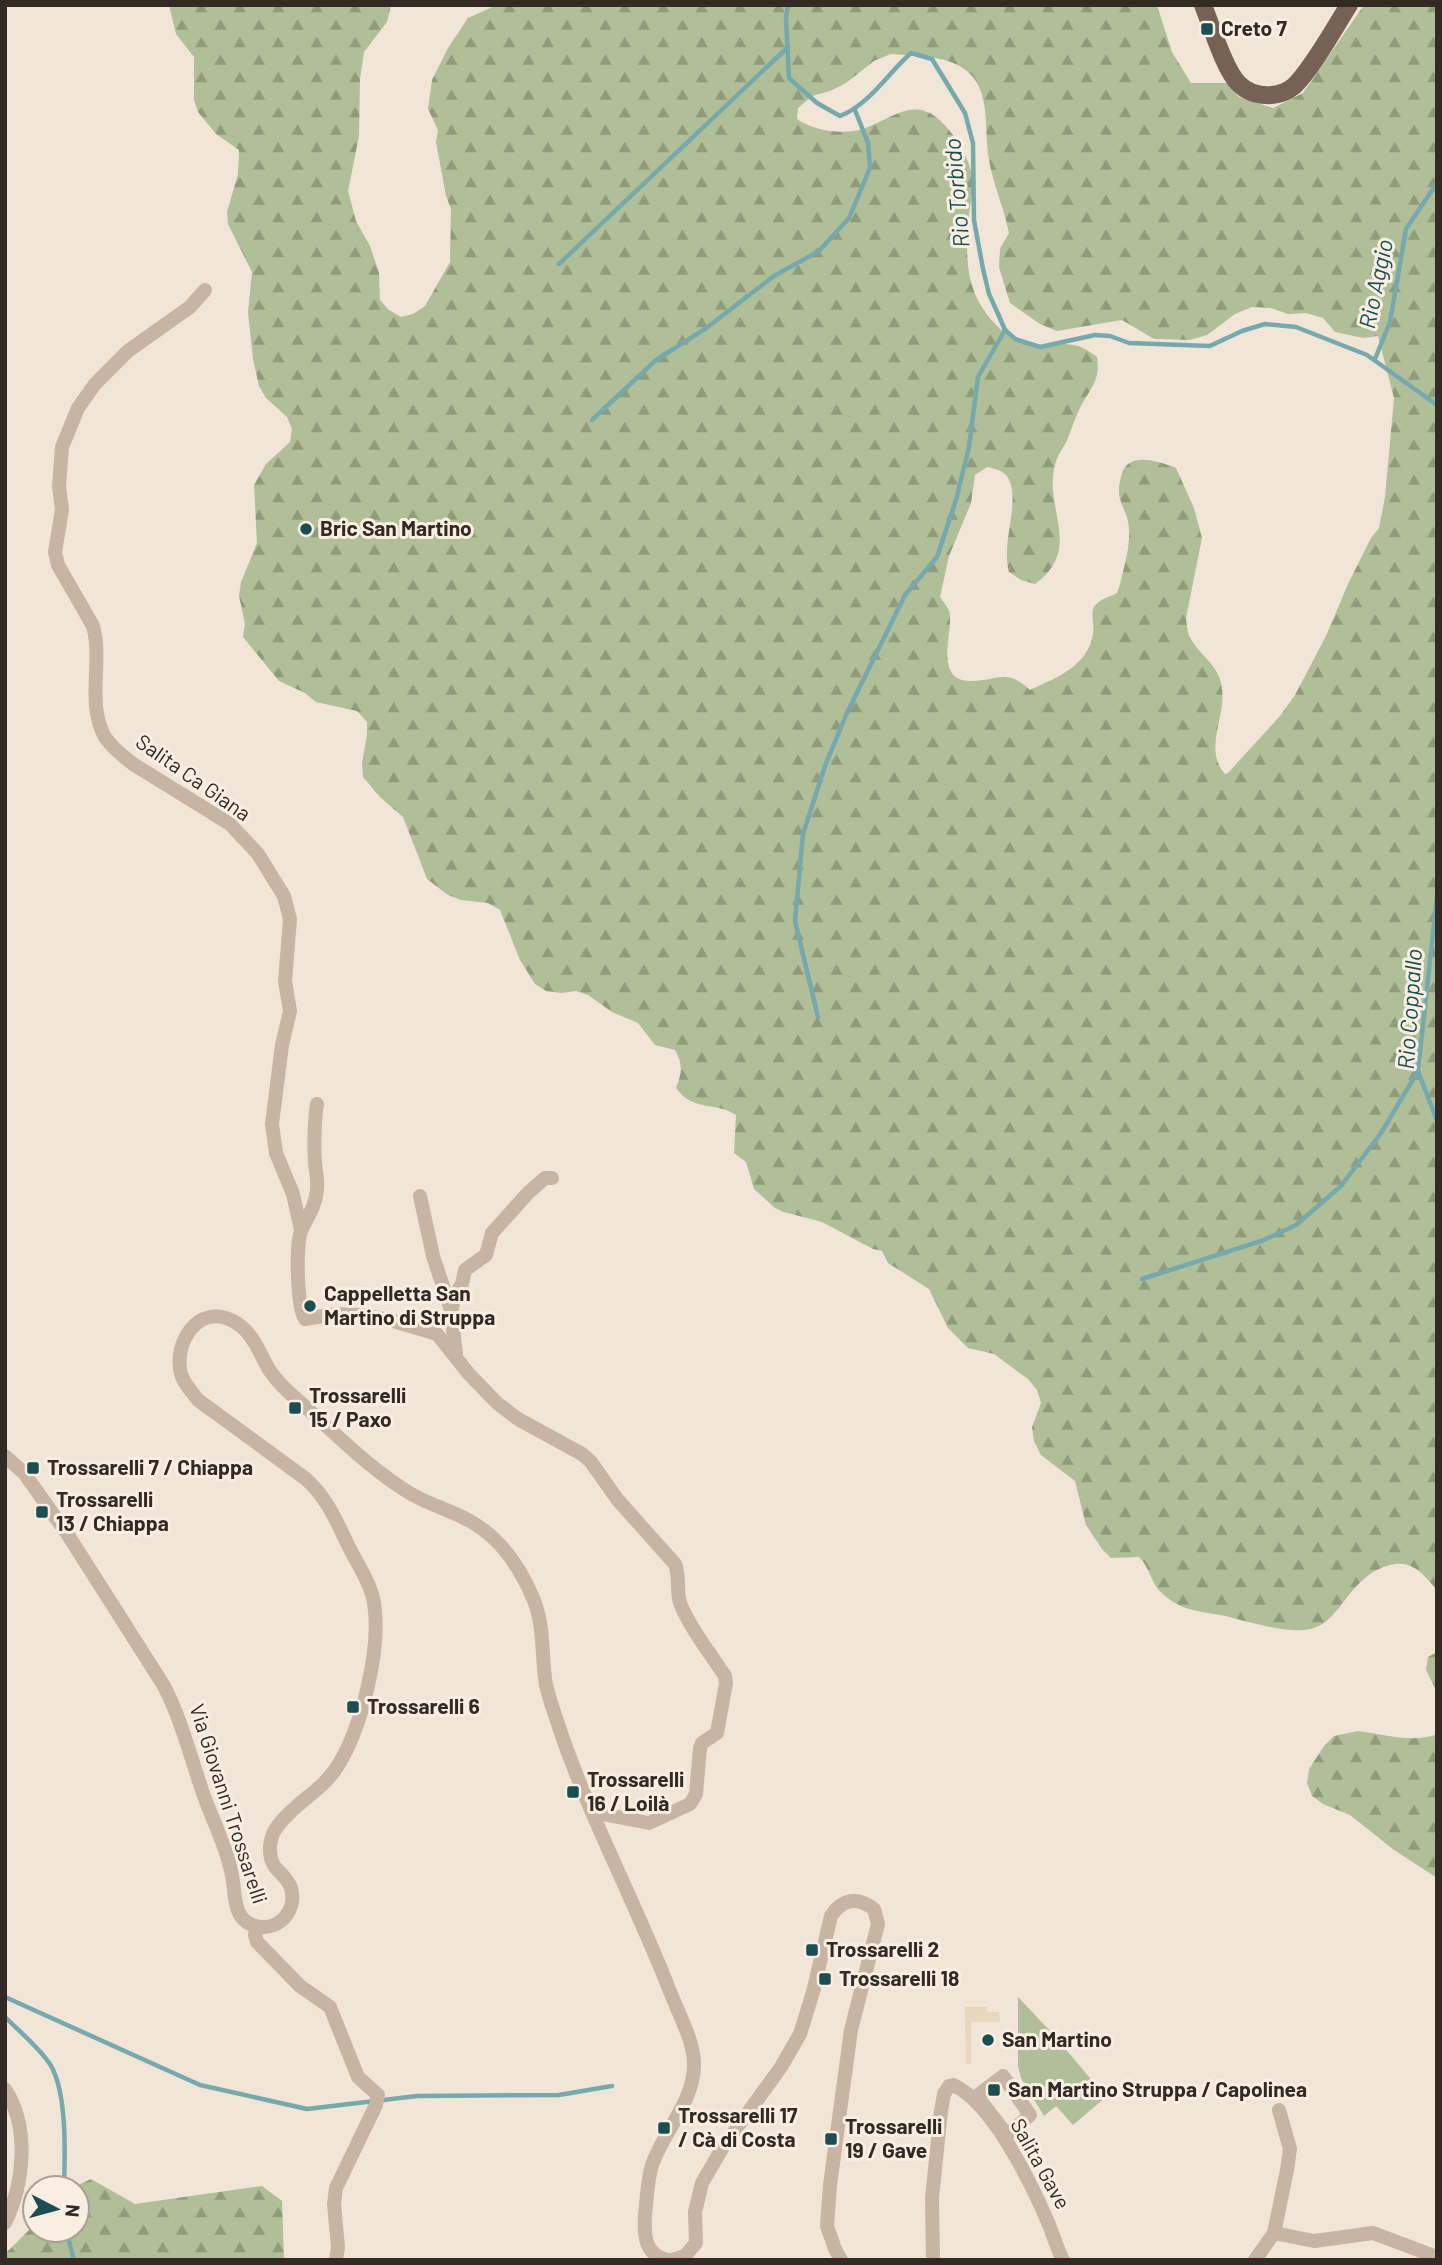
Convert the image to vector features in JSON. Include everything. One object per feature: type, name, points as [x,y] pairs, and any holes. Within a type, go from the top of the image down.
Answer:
[{"type":"main road","points":[[1203,5],[1235,80],[1250,92],[1262,96],[1287,91],[1295,85],[1349,5]]},
{"type":"street","name":"Salita Ca Giana","points":[[205,290],[190,307],[128,351],[83,399],[62,447],[59,486],[62,510],[55,552],[58,565],[96,636],[96,695],[105,736],[133,764],[239,832],[258,854],[288,906],[290,932],[285,981],[290,1012],[282,1045],[272,1124],[276,1153],[293,1194],[301,1230],[299,1296],[300,1309],[305,1319],[344,1314],[390,1320],[437,1335],[456,1356]]},
{"type":"street","name":"Salita Ca Giana","points":[[301,1230],[310,1217],[317,1190],[317,1104]]},
{"type":"street","points":[[451,1312],[465,1270],[486,1255],[496,1227],[538,1183],[545,1178],[552,1178]]},
{"type":"street","points":[[420,1196],[433,1256],[451,1312],[456,1356],[484,1391],[509,1413],[582,1454],[591,1462],[617,1499],[675,1564],[682,1606],[726,1679],[717,1733],[700,1748],[696,1794],[690,1804],[649,1823],[592,1812]]},
{"type":"street","name":"Via Giovanni Trossarelli","points":[[5,1456],[24,1472],[68,1535],[164,1686],[175,1707],[231,1870],[238,1910],[244,1919],[258,1927],[270,1926],[281,1920],[290,1910],[292,1903],[290,1885],[272,1860],[270,1847],[273,1833],[288,1814],[327,1781],[337,1768],[351,1738],[374,1659],[376,1629],[373,1597],[320,1492],[198,1400],[189,1389],[184,1381],[179,1356],[189,1328],[214,1317],[233,1321],[251,1336],[271,1372],[286,1390],[343,1441],[414,1495],[471,1521],[510,1555],[534,1598],[541,1619],[546,1684],[557,1722],[592,1812],[654,1951],[689,2040],[694,2066],[691,2085],[682,2108],[668,2129],[652,2166],[645,2225],[646,2243],[643,2249],[645,2260]]},
{"type":"street","points":[[646,2243],[656,2256],[670,2260],[685,2256],[696,2243],[695,2212],[702,2183],[723,2147],[790,2053],[807,2016],[831,1916],[840,1905],[852,1900],[863,1902],[874,1909],[878,1924],[851,2030],[830,2185],[827,2225],[841,2260]]},
{"type":"street","points":[[258,1927],[255,1935],[257,1942],[300,1986],[330,2007],[358,2077],[378,2095],[376,2105],[336,2188],[336,2260]]},
{"type":"street","name":"Salita Gave","points":[[933,2260],[932,2198],[941,2111],[944,2094],[949,2086],[954,2085],[973,2095],[1006,2141],[1048,2221],[1063,2260]]},
{"type":"street","points":[[5,2089],[17,2119],[21,2157],[13,2205],[5,2223]]},
{"type":"street","points":[[1255,2260],[1274,2233],[1290,2149],[1279,2110]]},
{"type":"street","points":[[1274,2233],[1314,2241],[1373,2233],[1437,2257]]},
{"type":"green space","points":[[169,5],[391,5],[387,22],[364,52],[360,79],[359,136],[348,191],[356,221],[370,246],[379,273],[380,300],[389,310],[401,317],[413,314],[425,306],[450,262],[451,209],[436,142],[438,130],[428,109],[432,80],[448,48],[468,18],[497,5],[1157,5],[1172,52],[1191,83],[1227,83],[1239,97],[1273,108],[1303,93],[1364,5],[1437,5],[1437,1590],[1422,1573],[1411,1566],[1390,1565],[1365,1578],[1323,1623],[1304,1630],[1269,1627],[1193,1610],[1168,1599],[1158,1589],[1139,1557],[1111,1558],[1102,1549],[1086,1525],[1075,1481],[1041,1455],[1034,1441],[1032,1427],[1041,1403],[1037,1390],[1028,1379],[994,1354],[968,1348],[948,1328],[929,1289],[888,1263],[882,1251],[873,1249],[822,1222],[775,1208],[754,1189],[746,1162],[734,1153],[736,1115],[689,1100],[676,1088],[681,1069],[675,1050],[655,1045],[638,1023],[612,1012],[588,995],[576,991],[546,991],[535,984],[520,960],[500,910],[488,903],[461,900],[448,895],[427,879],[403,817],[381,798],[363,777],[367,722],[357,711],[316,702],[305,693],[279,681],[243,637],[245,624],[239,596],[241,582],[257,543],[254,485],[266,464],[290,442],[292,429],[287,417],[266,398],[259,386],[253,359],[248,312],[252,272],[228,224],[227,212],[238,174],[239,150],[216,134],[198,112],[194,100],[194,57],[176,34]],"holes":[[[891,54],[945,60],[968,72],[976,82],[984,103],[991,169],[1009,233],[1000,249],[999,267],[1010,303],[1040,324],[1057,331],[1122,320],[1154,339],[1190,340],[1207,335],[1235,314],[1252,307],[1271,308],[1288,314],[1306,313],[1323,318],[1335,332],[1363,338],[1378,336],[1394,398],[1385,497],[1379,528],[1371,538],[1326,636],[1295,695],[1280,716],[1228,773],[1225,774],[1219,764],[1215,744],[1222,700],[1221,681],[1214,668],[1195,646],[1187,629],[1186,618],[1202,538],[1194,508],[1176,468],[1169,465],[1136,460],[1124,469],[1119,491],[1129,526],[1125,564],[1117,593],[1094,607],[1090,645],[1078,663],[1030,690],[1022,683],[1007,677],[969,681],[958,678],[951,672],[947,652],[949,611],[940,597],[949,556],[971,503],[975,475],[987,467],[1001,471],[1008,478],[1013,503],[1007,549],[1009,572],[1021,580],[1035,584],[1049,570],[1057,556],[1060,542],[1053,481],[1056,462],[1093,385],[1098,366],[1097,357],[1086,349],[1066,344],[1033,345],[1018,342],[996,325],[985,311],[971,283],[968,267],[969,214],[973,187],[971,171],[958,142],[937,118],[928,112],[909,110],[863,129],[847,132],[820,129],[797,119],[798,108],[812,96],[846,83],[874,61]]]},
{"type":"green space","points":[[1437,1652],[1437,1692],[1426,1670],[1428,1657]]},
{"type":"green space","points":[[1358,1731],[1416,1738],[1435,1735],[1437,1732],[1437,1878],[1394,1850],[1350,1815],[1323,1804],[1312,1796],[1307,1783],[1309,1769],[1324,1746],[1334,1736]]},
{"type":"green space","points":[[1018,1997],[1106,2097],[1073,2125],[1056,2106],[1044,2116],[1021,2078],[1018,2066]]},
{"type":"green space","points":[[91,2179],[135,2204],[262,2186],[282,2201],[284,2260],[5,2260],[5,2254],[21,2238],[21,2244],[91,2244]]},
{"type":"shaded area","points":[[965,2007],[987,2007],[987,2012],[999,2012],[1000,2022],[971,2022],[971,2064],[966,2064]]},
{"type":"waterway","name":"Rio Torbido","points":[[788,5],[786,18],[789,78],[817,103],[840,116],[869,97],[911,53],[932,59],[965,113],[973,143],[974,220],[983,269],[989,294],[1005,330],[1015,339],[1040,347],[1095,335],[1110,336],[1129,343],[1210,346],[1265,324],[1296,327],[1367,355],[1437,405]]},
{"type":"waterway","points":[[559,264],[788,47]]},
{"type":"waterway","points":[[592,420],[656,360],[705,329],[774,276],[819,251],[849,218],[870,168],[868,143],[855,110]]},
{"type":"waterway","name":"Rio Aggio","points":[[1375,359],[1390,322],[1406,229],[1437,183]]},
{"type":"waterway","points":[[818,1017],[795,921],[803,834],[825,766],[846,715],[905,595],[937,557],[956,500],[969,447],[978,377],[1005,330]]},
{"type":"waterway","name":"Rio Coppallo","points":[[1437,896],[1418,1071],[1437,1121]]},
{"type":"waterway","points":[[1142,1279],[1264,1240],[1296,1225],[1341,1186],[1381,1133],[1418,1071]]},
{"type":"waterway","points":[[5,1997],[200,2085],[307,2109],[417,2096],[559,2095],[612,2086]]},
{"type":"waterway","points":[[5,2017],[37,2048],[54,2071],[64,2121],[64,2174]]},
{"type":"waterway","points":[[70,2244],[74,2260]]},
{"type":"place","name":"Creto 7","points":[[1207,29]]},
{"type":"place","name":"Bric San Martino","points":[[306,529]]},
{"type":"place","name":"Cappelletta San Martino di Struppa","points":[[310,1306]]},
{"type":"place","name":"Trossarelli 15 / Paxo","points":[[295,1408]]},
{"type":"place","name":"Trossarelli 7 / Chiappa","points":[[33,1468]]},
{"type":"place","name":"Trossarelli 13 / Chiappa","points":[[42,1512]]},
{"type":"place","name":"Trossarelli 6","points":[[353,1707]]},
{"type":"place","name":"Trossarelli 16 / Loilà","points":[[573,1792]]},
{"type":"place","name":"Trossarelli 2","points":[[812,1950]]},
{"type":"place","name":"Trossarelli 18","points":[[825,1979]]},
{"type":"place","name":"San Martino","points":[[988,2040]]},
{"type":"place","name":"San Martino Struppa / Capolinea","points":[[994,2090]]},
{"type":"place","name":"Trossarelli 17 / Cà di Costa","points":[[664,2128]]},
{"type":"place","name":"Trossarelli 19 / Gave","points":[[831,2139]]}]
